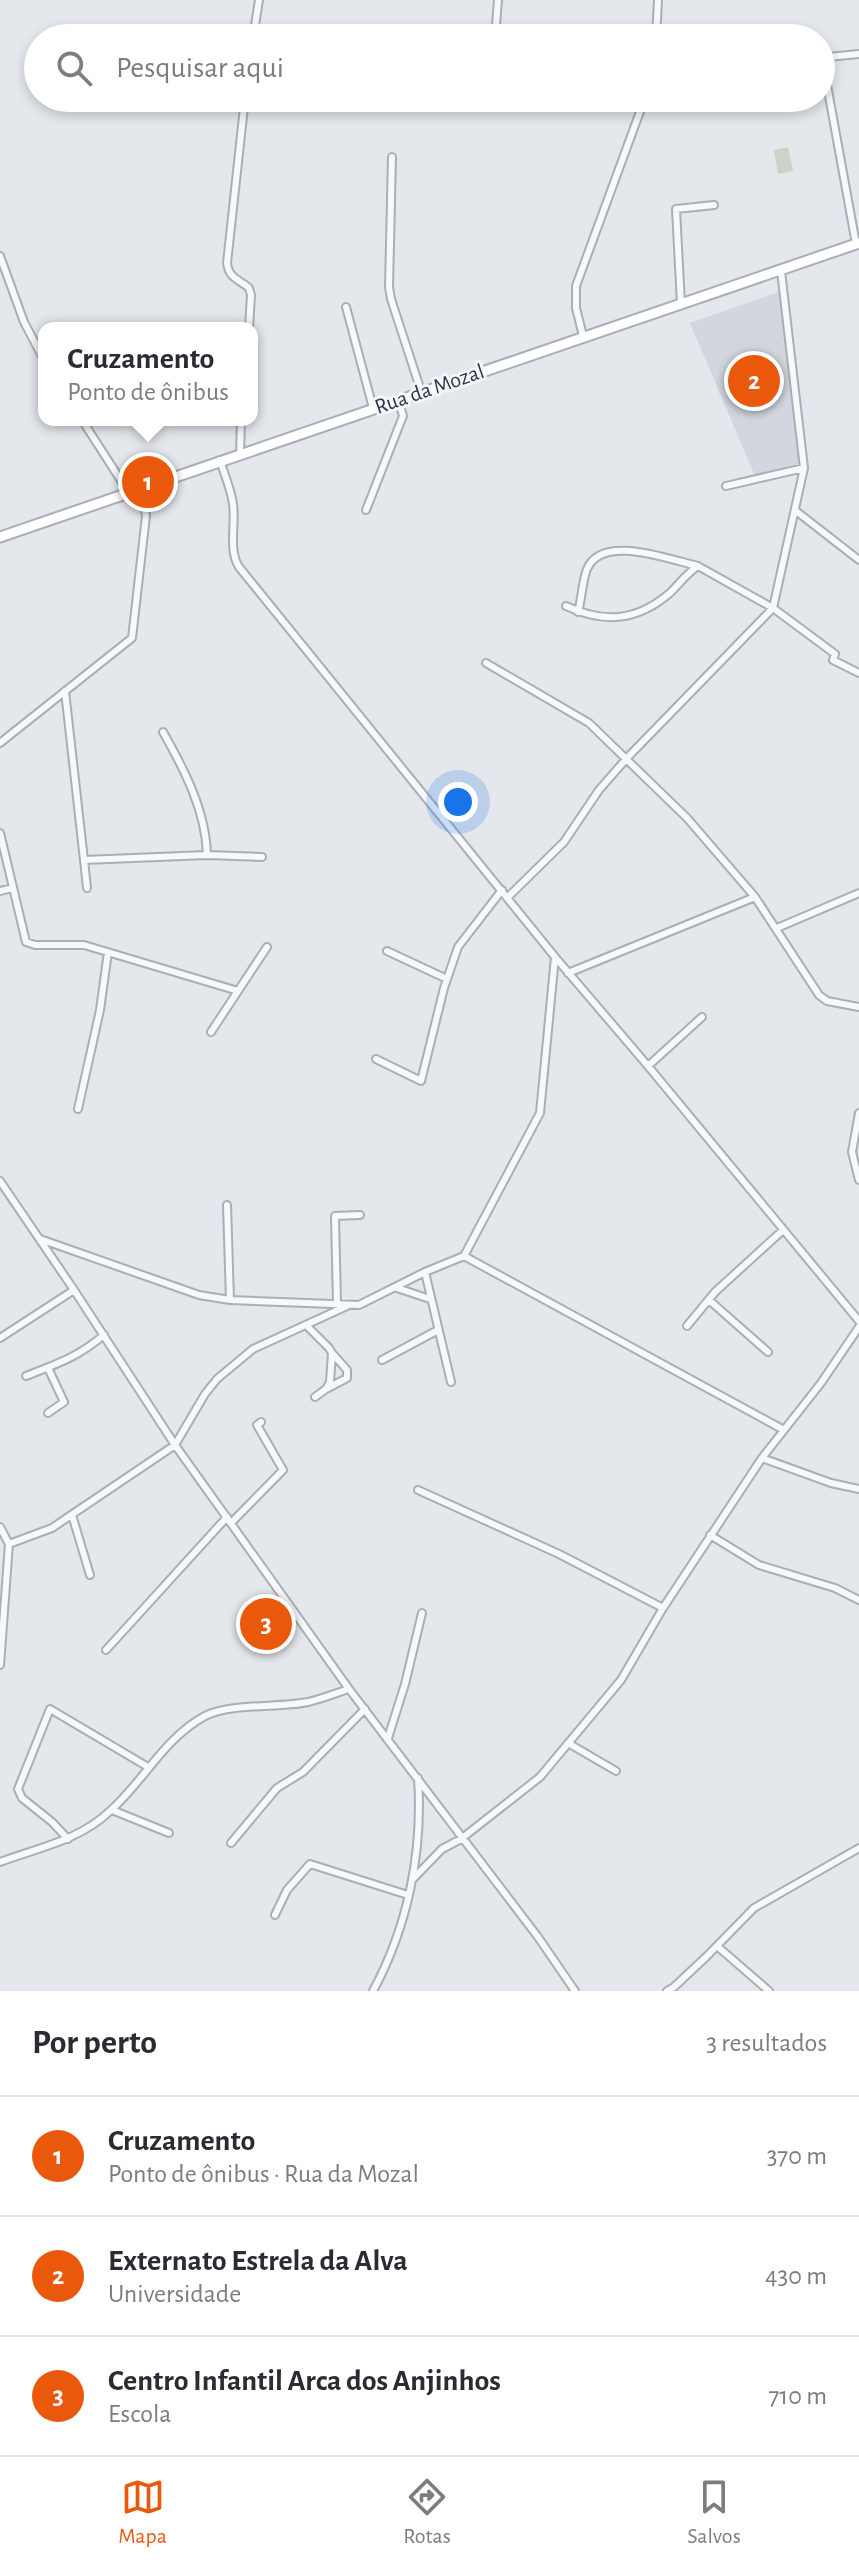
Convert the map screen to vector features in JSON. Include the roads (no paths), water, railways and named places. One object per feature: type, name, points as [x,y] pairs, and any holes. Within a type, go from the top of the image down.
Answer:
[{"type":"main road","name":"Rua da Mozal","points":[[0,537],[857,244]]},
{"type":"street","points":[[255,24],[259,0]]},
{"type":"street","points":[[496,24],[498,0]]},
{"type":"street","points":[[657,24],[658,0]]},
{"type":"street","points":[[835,56],[859,54]]},
{"type":"street","points":[[243,112],[227,263],[232,278],[249,288],[249,322]]},
{"type":"street","points":[[583,336],[576,308],[576,286],[640,112]]},
{"type":"street","points":[[832,112],[857,244]]},
{"type":"street","points":[[392,157],[389,287],[421,391]]},
{"type":"street","points":[[681,304],[676,209],[714,205]]},
{"type":"street","points":[[0,256],[24,322],[38,349]]},
{"type":"street","points":[[508,897],[564,842],[599,790],[627,758],[773,608],[804,468],[781,271]]},
{"type":"street","points":[[346,307],[373,408]]},
{"type":"street","points":[[366,510],[403,416],[398,399]]},
{"type":"street","points":[[86,426],[129,493]]},
{"type":"street","points":[[240,454],[241,426]]},
{"type":"street","points":[[220,460],[235,518],[233,559],[568,973],[859,1321]]},
{"type":"street","points":[[726,486],[804,468]]},
{"type":"street","points":[[0,743],[132,638],[146,516],[141,488]]},
{"type":"street","points":[[796,511],[859,560]]},
{"type":"street","points":[[578,612],[588,567],[596,555],[608,550],[631,551],[698,566],[773,608],[835,654],[833,660],[859,673]]},
{"type":"street","points":[[566,606],[605,619],[632,615],[655,604],[698,566]]},
{"type":"street","points":[[486,663],[589,723],[627,758],[687,818],[755,897],[819,995],[827,1001],[859,1007]]},
{"type":"street","points":[[65,691],[87,888]]},
{"type":"street","points":[[163,732],[190,780],[207,855]]},
{"type":"street","points":[[0,833],[26,942],[35,945],[84,945],[238,991]]},
{"type":"street","points":[[84,860],[207,855],[262,857]]},
{"type":"street","points":[[0,891],[13,888]]},
{"type":"street","points":[[376,1059],[421,1081],[447,979],[460,943],[502,890]]},
{"type":"street","points":[[777,928],[859,893]]},
{"type":"street","points":[[568,973],[755,897]]},
{"type":"street","points":[[211,1032],[267,947]]},
{"type":"street","points":[[387,951],[447,979]]},
{"type":"street","points":[[78,1109],[100,1010],[108,952]]},
{"type":"street","points":[[40,1239],[199,1295],[230,1300],[350,1305],[369,1302],[425,1272],[464,1256],[540,1113],[555,957]]},
{"type":"street","points":[[648,1066],[702,1017]]},
{"type":"street","points":[[859,1113],[852,1152],[859,1180]]},
{"type":"street","points":[[0,1181],[175,1445],[349,1689],[538,1937],[575,1991]]},
{"type":"street","points":[[227,1205],[230,1300]]},
{"type":"street","points":[[337,1304],[335,1216],[360,1215]]},
{"type":"street","points":[[687,1326],[709,1300],[783,1230]]},
{"type":"street","points":[[464,1256],[784,1430]]},
{"type":"street","points":[[425,1272],[451,1382]]},
{"type":"street","points":[[397,1288],[430,1299]]},
{"type":"street","points":[[0,1338],[74,1290]]},
{"type":"street","points":[[709,1300],[768,1352]]},
{"type":"street","points":[[9,1544],[52,1528],[175,1445],[217,1379],[253,1349],[350,1305]]},
{"type":"street","points":[[306,1325],[347,1370],[347,1378],[315,1397]]},
{"type":"street","points":[[412,1880],[442,1849],[461,1839],[540,1777],[621,1680],[710,1535],[762,1458],[821,1383],[859,1327]]},
{"type":"street","points":[[382,1360],[438,1330]]},
{"type":"street","points":[[26,1376],[81,1354],[104,1335]]},
{"type":"street","points":[[326,1389],[330,1382],[332,1353]]},
{"type":"street","points":[[48,1368],[64,1402],[48,1413]]},
{"type":"street","points":[[106,1650],[229,1520],[283,1470],[257,1425],[261,1422]]},
{"type":"street","points":[[762,1458],[831,1483],[859,1489]]},
{"type":"street","points":[[418,1490],[559,1554],[663,1608]]},
{"type":"street","points":[[72,1515],[90,1575]]},
{"type":"street","points":[[0,1527],[9,1544],[0,1665]]},
{"type":"street","points":[[710,1535],[759,1565],[835,1588],[859,1600]]},
{"type":"street","points":[[388,1738],[422,1613]]},
{"type":"street","points":[[0,1862],[68,1839],[97,1823],[179,1734],[208,1714],[309,1702],[349,1689]]},
{"type":"street","points":[[68,1839],[22,1798],[18,1789],[50,1709],[148,1767]]},
{"type":"street","points":[[231,1843],[280,1785],[303,1772],[365,1709]]},
{"type":"street","points":[[568,1743],[616,1771]]},
{"type":"street","points":[[385,1991],[374,1989],[393,1952],[412,1880],[419,1840],[418,1778]]},
{"type":"street","points":[[112,1810],[169,1833]]},
{"type":"street","points":[[667,1991],[676,1989],[754,1908],[859,1848]]},
{"type":"street","points":[[275,1915],[287,1890],[310,1864],[408,1895]]},
{"type":"street","points":[[717,1946],[769,1991]]},
{"type":"place","name":"Externato Estrela da Alva","points":[[754,381]]},
{"type":"place","name":"Cruzamento","points":[[148,482]]},
{"type":"place","name":"Centro Infantil Arca dos Anjinhos","points":[[266,1624]]}]
